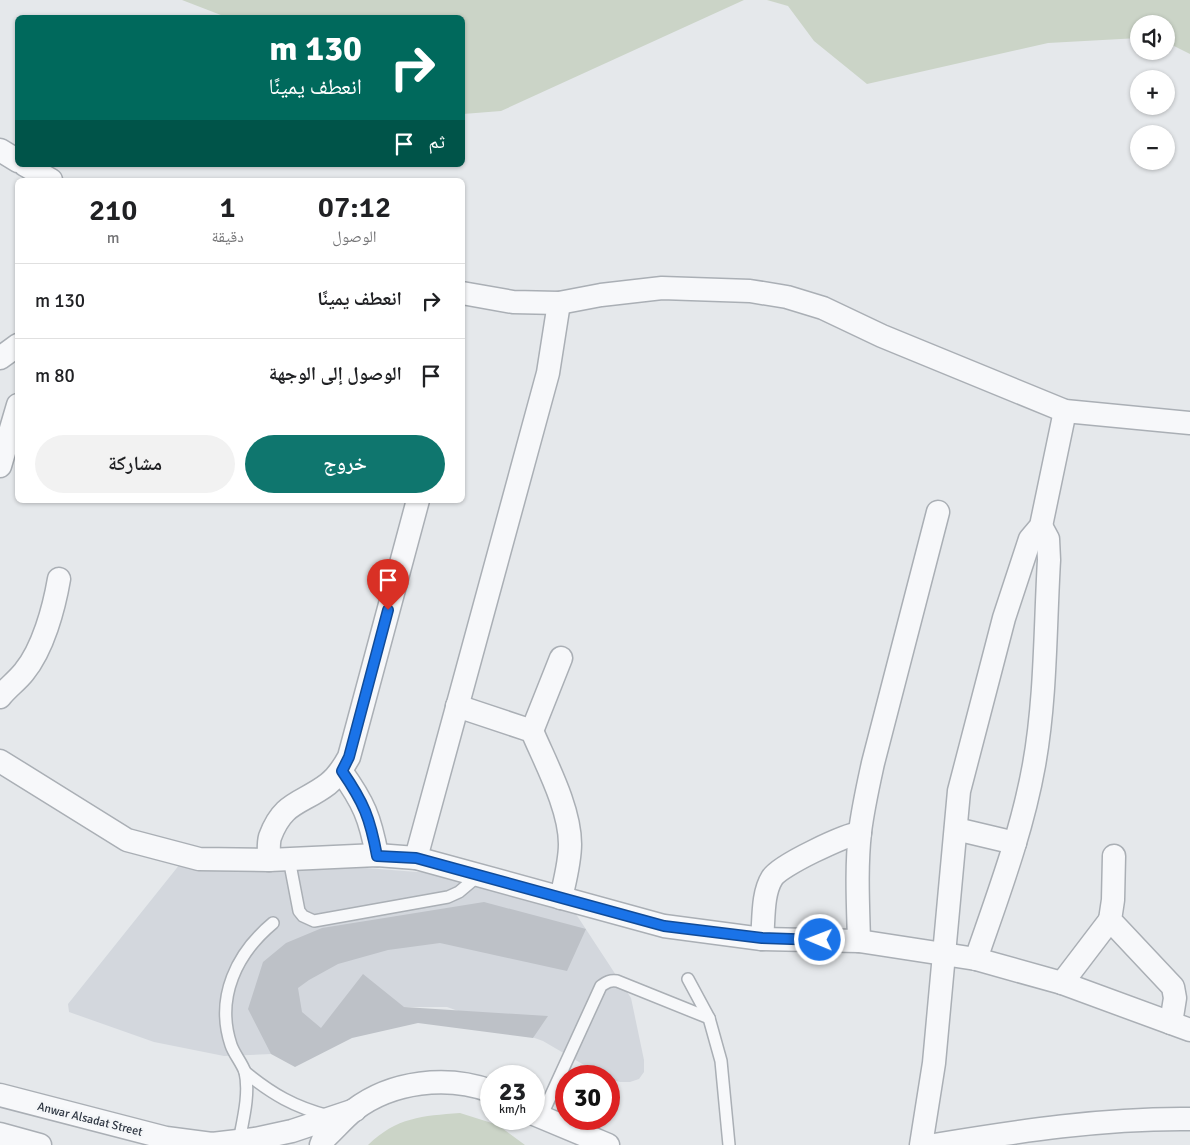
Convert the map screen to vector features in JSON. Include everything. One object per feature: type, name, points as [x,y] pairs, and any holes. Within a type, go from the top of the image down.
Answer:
[{"type":"street","points":[[0,150],[15,159]]},
{"type":"street","points":[[28,167],[48,178]]},
{"type":"street","points":[[465,294],[513,302],[559,303],[601,295],[662,288],[750,291],[786,297],[823,308],[915,350],[1064,411],[1190,423]]},
{"type":"street","points":[[416,858],[548,373],[559,303]]},
{"type":"street","points":[[0,358],[15,347]]},
{"type":"street","points":[[921,1145],[934,1063],[960,791],[1004,618],[1030,540],[1041,526],[1064,411]]},
{"type":"street","points":[[0,466],[15,415]]},
{"type":"street","points":[[279,860],[270,839],[285,812],[290,806],[327,785],[342,771],[349,757],[417,503]]},
{"type":"street","points":[[859,941],[860,833],[873,763],[938,512]]},
{"type":"street","points":[[976,959],[1024,812],[1041,718],[1049,560],[1048,538],[1041,526]]},
{"type":"street","points":[[0,698],[25,672],[43,637],[60,579]]},
{"type":"street","points":[[561,658],[532,731],[568,823],[570,843],[561,898]]},
{"type":"street","points":[[457,706],[532,731]]},
{"type":"street","points":[[0,761],[127,840],[200,859],[279,860],[377,856],[416,858],[664,926],[762,938],[859,941],[976,959],[1062,983],[1180,1026]]},
{"type":"street","points":[[342,771],[358,795],[370,822],[377,856]]},
{"type":"street","points":[[956,829],[1015,843]]},
{"type":"street","points":[[762,938],[766,897],[772,878],[793,862],[847,836],[860,833]]},
{"type":"street","points":[[1062,983],[1110,920],[1113,900],[1114,856]]},
{"type":"street","points":[[1110,920],[1173,987],[1180,1026]]},
{"type":"street","points":[[321,1145],[323,1140],[355,1110],[383,1094],[413,1084],[445,1082],[480,1087]]},
{"type":"street","name":"Anwar Alsadat Street","points":[[0,1095],[165,1141],[212,1144],[292,1131],[332,1116],[355,1110]]},
{"type":"street","points":[[934,1145],[1050,1126],[1151,1118],[1190,1119]]},
{"type":"street","points":[[545,1119],[608,1145]]},
{"type":"street","points":[[545,1124],[562,1145]]},
{"type":"street","points":[[0,1134],[40,1145]]},
{"type":"lane","points":[[279,860],[299,911],[314,921],[448,897],[459,892],[478,876]]},
{"type":"lane","points":[[238,1140],[245,1107],[245,1072],[231,1044],[226,1014],[230,983],[240,958],[257,937],[273,923]]},
{"type":"lane","points":[[688,978],[710,1018],[721,1060],[729,1145]]},
{"type":"lane","points":[[545,1097],[601,986],[610,980],[617,981],[710,1018]]},
{"type":"lane","points":[[245,1072],[283,1100],[304,1110],[332,1116]]},
{"type":"shaded area","points":[[182,0],[744,0],[501,111],[465,114],[465,15],[221,15]]},
{"type":"shaded area","points":[[767,0],[1190,0],[1190,54],[1175,46],[1175,15],[1130,15],[1130,38],[1048,43],[867,84],[814,41],[788,6]]},
{"type":"shaded area","points":[[188,854],[417,872],[460,873],[574,911],[631,998],[644,1060],[644,1072],[639,1079],[630,1082],[620,1082],[620,1065],[584,1065],[543,1041],[447,1007],[404,1007],[313,1031],[271,1054],[224,1056],[154,1042],[69,1012],[68,1004]]},
{"type":"shaded area","points":[[460,1113],[480,1119],[480,1130],[505,1130],[525,1145],[368,1145],[400,1123],[434,1115]]},
{"type":"building","points":[[484,902],[586,929],[567,971],[440,943],[388,950],[338,964],[309,980],[298,988],[302,1012],[321,1028],[363,974],[404,1007],[548,1016],[533,1038],[418,1023],[352,1038],[295,1067],[271,1054],[248,1009],[263,962],[286,943],[322,928]]},
{"type":"route","points":[[388,610],[349,757],[342,771],[358,795],[370,822],[377,856],[416,858],[664,926],[762,938],[820,940]]}]
